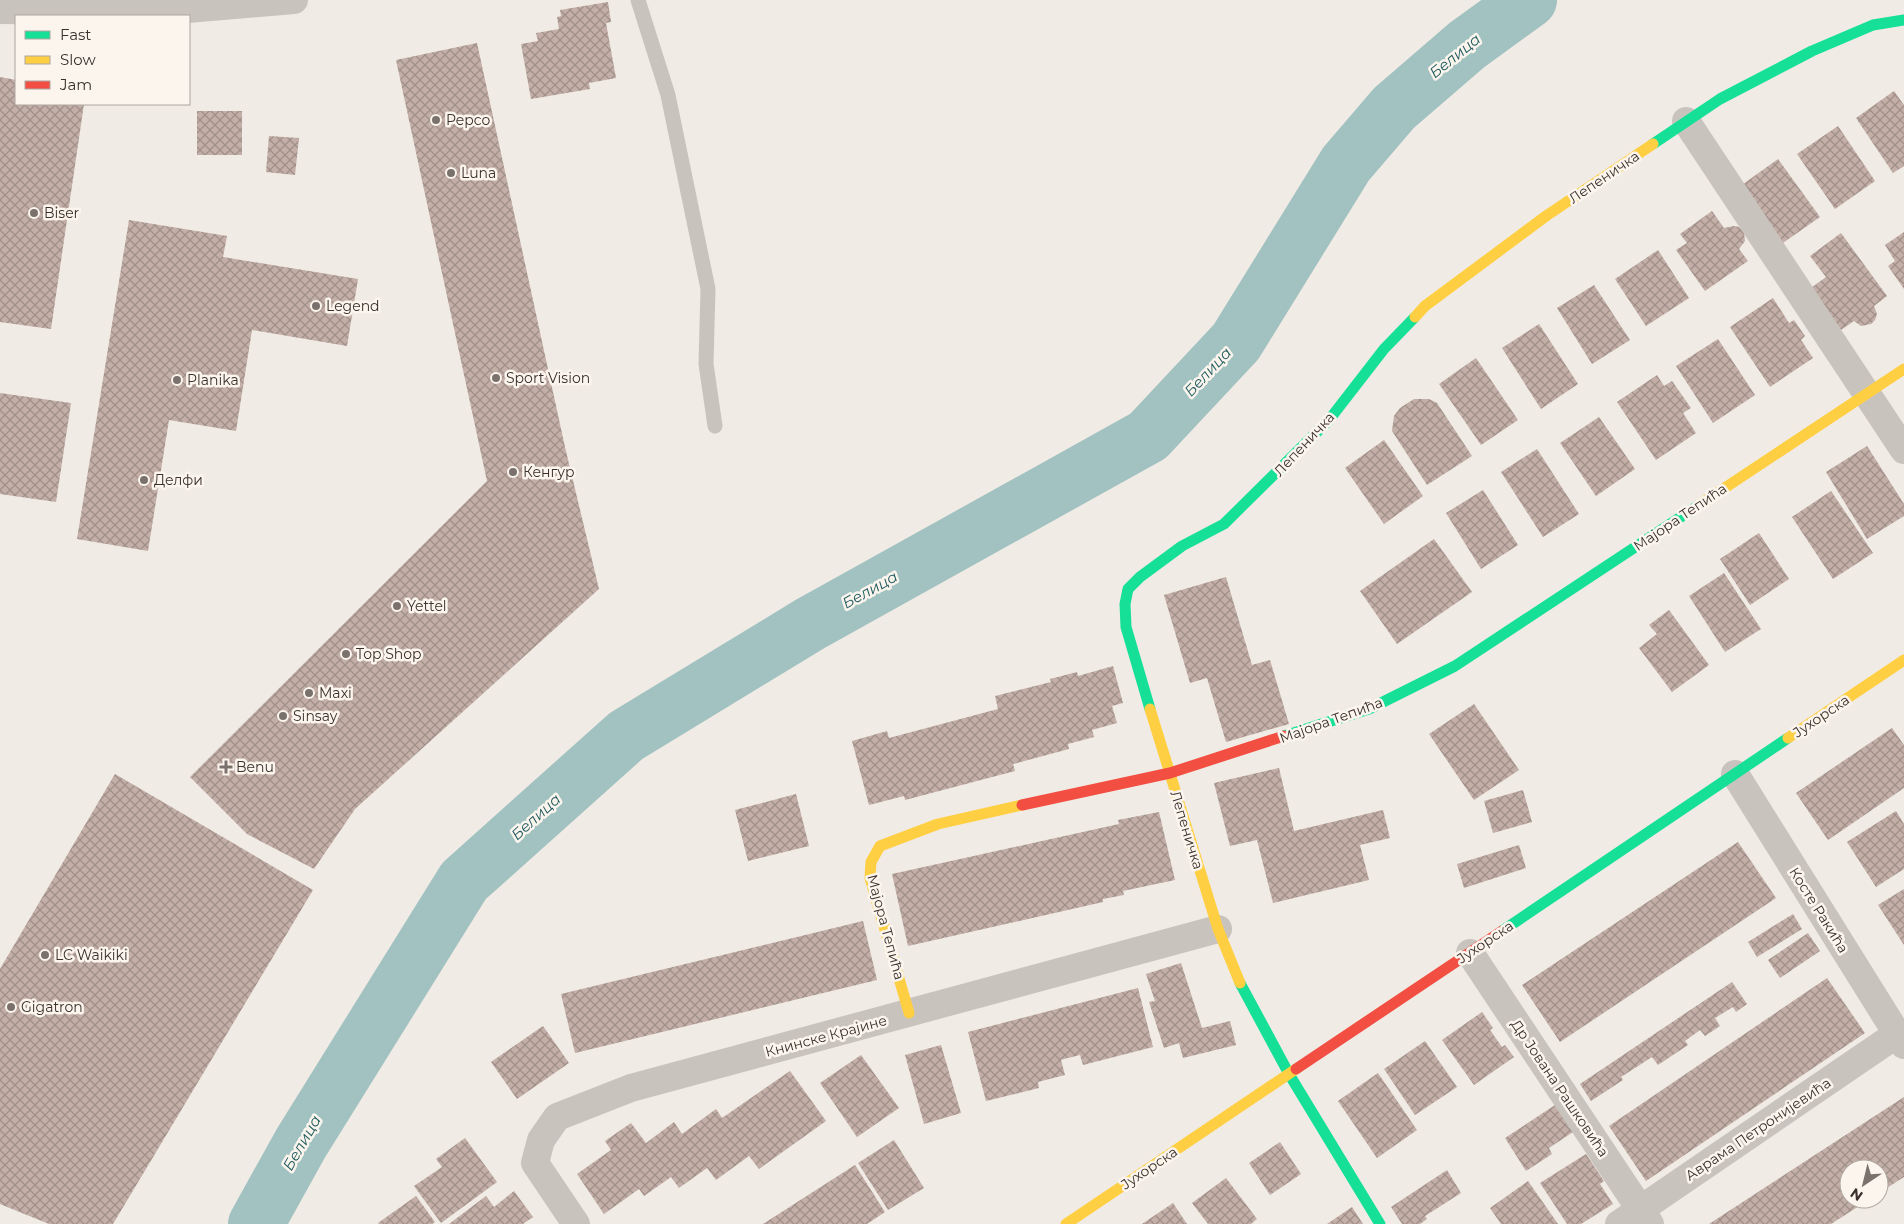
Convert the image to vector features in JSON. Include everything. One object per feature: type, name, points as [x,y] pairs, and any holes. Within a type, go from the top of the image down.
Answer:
[{"type":"street","points":[[0,10],[152,12],[204,4],[294,0]]},
{"type":"street","name":"Лепеничка","points":[[1380,1224],[1289,1074],[1242,984],[1218,929],[1126,628],[1125,604],[1128,589],[1140,577],[1182,546],[1224,524],[1329,420],[1384,349],[1425,306],[1546,216],[1720,99],[1812,51],[1873,25],[1904,20]]},
{"type":"street","points":[[1686,121],[1865,394],[1904,450]]},
{"type":"street","name":"Мајора Тепића","points":[[909,1013],[870,878],[870,862],[880,846],[938,824],[1170,773],[1368,709],[1455,666],[1904,369]]},
{"type":"street","name":"Јухорска","points":[[1066,1224],[1904,660]]},
{"type":"street","name":"Косте Ракића","points":[[1735,774],[1901,1039]]},
{"type":"street","name":"Книнске Крајине","points":[[576,1224],[534,1163],[541,1140],[557,1117],[631,1088],[1218,929]]},
{"type":"street","name":"Др Јована Рашковића","points":[[1470,953],[1636,1219]]},
{"type":"street","name":"Аврама Петронијевића","points":[[1636,1219],[1901,1039]]},
{"type":"lane","points":[[638,0],[668,95],[708,289],[706,364],[715,426]]},
{"type":"building","points":[[608,2],[611,22],[606,23],[616,78],[589,83],[590,89],[531,99],[521,44],[538,41],[536,33],[559,29],[557,17],[561,16],[560,10]]},
{"type":"building","points":[[477,43],[565,447],[599,589],[355,809],[314,869],[247,834],[190,777],[487,481],[396,60]]},
{"type":"building","name":"Biser","points":[[0,77],[15,80],[15,105],[84,105],[51,329],[0,322]]},
{"type":"building","points":[[1894,91],[1904,105],[1904,166],[1893,173],[1856,118]]},
{"type":"building","points":[[197,111],[242,111],[242,155],[197,155]]},
{"type":"building","points":[[1838,126],[1875,181],[1835,209],[1797,154]]},
{"type":"building","points":[[269,136],[299,138],[295,175],[266,172]]},
{"type":"building","points":[[1778,159],[1820,217],[1780,245],[1739,187]]},
{"type":"building","points":[[1712,211],[1724,228],[1739,227],[1744,232],[1745,241],[1739,249],[1748,261],[1705,291],[1676,250],[1687,243],[1680,234]]},
{"type":"building","points":[[129,220],[227,236],[223,257],[358,279],[347,346],[252,330],[236,431],[169,420],[148,551],[77,539]]},
{"type":"building","points":[[1904,232],[1904,289],[1888,266],[1895,261],[1885,245]]},
{"type":"building","points":[[1841,233],[1887,296],[1874,306],[1877,314],[1871,324],[1861,326],[1854,321],[1841,330],[1811,288],[1826,277],[1810,256]]},
{"type":"building","points":[[1658,250],[1689,298],[1646,326],[1615,279]]},
{"type":"building","points":[[1594,285],[1630,340],[1592,364],[1557,308]]},
{"type":"building","points":[[1773,298],[1789,323],[1794,320],[1805,336],[1801,340],[1813,358],[1770,387],[1730,327]]},
{"type":"building","points":[[1539,324],[1578,384],[1541,409],[1502,348]]},
{"type":"building","points":[[1718,339],[1755,395],[1713,423],[1676,366]]},
{"type":"building","points":[[1476,358],[1518,420],[1481,445],[1439,384]]},
{"type":"building","points":[[1657,375],[1664,386],[1672,381],[1691,408],[1683,413],[1696,433],[1656,460],[1617,402]]},
{"type":"building","points":[[0,393],[71,403],[56,502],[0,494]]},
{"type":"building","points":[[1414,399],[1429,399],[1437,403],[1472,456],[1427,485],[1392,431],[1394,416],[1400,408]]},
{"type":"building","points":[[1599,417],[1635,469],[1596,496],[1560,443]]},
{"type":"building","points":[[1384,440],[1423,496],[1384,524],[1345,468]]},
{"type":"building","points":[[1867,446],[1904,504],[1904,516],[1867,539],[1826,472]]},
{"type":"building","points":[[1537,449],[1579,514],[1543,537],[1501,472]]},
{"type":"building","points":[[1483,490],[1518,545],[1481,569],[1446,513]]},
{"type":"building","points":[[1831,491],[1873,553],[1833,579],[1792,517]]},
{"type":"building","points":[[1759,533],[1789,579],[1750,605],[1720,559]]},
{"type":"building","points":[[1434,539],[1472,592],[1397,644],[1360,591]]},
{"type":"building","points":[[1724,573],[1761,629],[1725,652],[1689,596]]},
{"type":"building","points":[[1226,577],[1252,665],[1270,660],[1289,724],[1226,742],[1207,678],[1190,683],[1164,595]]},
{"type":"building","points":[[1669,610],[1709,665],[1672,692],[1639,648],[1657,634],[1649,625]]},
{"type":"building","points":[[1113,666],[1123,703],[1112,706],[1117,723],[1092,730],[1094,737],[1068,744],[1069,749],[1013,764],[1015,771],[905,800],[904,796],[869,805],[852,741],[887,731],[889,738],[998,709],[995,696],[1051,682],[1050,679],[1077,672],[1078,676]]},
{"type":"building","points":[[1474,704],[1519,770],[1474,800],[1429,734]]},
{"type":"building","points":[[1892,728],[1904,745],[1904,788],[1828,840],[1796,793]]},
{"type":"building","points":[[1279,768],[1294,831],[1383,810],[1390,838],[1360,845],[1369,880],[1273,903],[1257,840],[1230,846],[1214,783]]},
{"type":"building","points":[[115,774],[313,890],[113,1224],[49,1224],[0,1204],[0,969]]},
{"type":"building","points":[[1523,790],[1532,822],[1493,833],[1484,801]]},
{"type":"building","points":[[796,794],[809,846],[748,861],[735,810]]},
{"type":"building","points":[[1896,811],[1904,824],[1904,869],[1876,887],[1847,842]]},
{"type":"building","points":[[1159,812],[1175,880],[1123,891],[1124,895],[1103,899],[1103,902],[908,946],[892,874],[1119,824],[1118,820]]},
{"type":"building","points":[[1738,842],[1776,898],[1560,1042],[1522,985]]},
{"type":"building","points":[[1519,845],[1526,868],[1464,888],[1457,864]]},
{"type":"building","points":[[1904,889],[1904,945],[1878,905]]},
{"type":"building","points":[[1793,914],[1802,929],[1757,957],[1748,942]]},
{"type":"building","points":[[863,921],[877,980],[575,1053],[561,994]]},
{"type":"building","points":[[1808,933],[1820,951],[1780,978],[1768,960]]},
{"type":"building","points":[[1181,963],[1202,1028],[1230,1021],[1236,1045],[1183,1058],[1179,1043],[1164,1048],[1149,1002],[1155,1001],[1146,974]]},
{"type":"building","points":[[1827,978],[1865,1033],[1646,1181],[1609,1126]]},
{"type":"building","points":[[1732,982],[1747,1004],[1736,1012],[1733,1007],[1715,1018],[1720,1026],[1705,1036],[1700,1030],[1685,1041],[1688,1045],[1658,1065],[1652,1057],[1621,1077],[1623,1080],[1591,1101],[1580,1084]]},
{"type":"building","points":[[1138,988],[1153,1047],[1083,1065],[1080,1055],[1064,1059],[1061,1060],[1065,1075],[1038,1082],[1039,1088],[986,1101],[968,1032]]},
{"type":"building","points":[[1482,1012],[1493,1028],[1490,1030],[1502,1047],[1505,1045],[1514,1057],[1474,1085],[1442,1040]]},
{"type":"building","points":[[543,1026],[569,1063],[517,1099],[491,1062]]},
{"type":"building","points":[[1425,1041],[1457,1087],[1415,1115],[1384,1069]]},
{"type":"building","points":[[941,1045],[961,1113],[924,1124],[905,1055]]},
{"type":"building","points":[[861,1055],[899,1108],[857,1137],[820,1083]]},
{"type":"building","points":[[790,1071],[826,1121],[759,1169],[749,1156],[716,1180],[707,1168],[679,1188],[671,1177],[644,1196],[639,1189],[604,1214],[577,1174],[611,1150],[605,1141],[631,1123],[646,1143],[674,1122],[682,1134],[716,1109],[722,1118]]},
{"type":"building","points":[[1378,1073],[1417,1130],[1377,1158],[1338,1101]]},
{"type":"building","points":[[1904,1097],[1904,1177],[1889,1187],[1889,1159],[1839,1159],[1839,1209],[1854,1209],[1831,1224],[1709,1224]]},
{"type":"building","points":[[1558,1103],[1576,1130],[1549,1148],[1552,1154],[1526,1171],[1505,1138]]},
{"type":"building","points":[[465,1138],[497,1182],[441,1223],[414,1186],[442,1167],[436,1159]]},
{"type":"building","points":[[894,1140],[924,1188],[888,1210],[858,1163]]},
{"type":"building","points":[[1280,1142],[1301,1174],[1270,1195],[1249,1163]]},
{"type":"building","points":[[1586,1154],[1604,1181],[1600,1184],[1613,1204],[1581,1224],[1567,1224],[1540,1183]]},
{"type":"building","points":[[855,1165],[885,1212],[867,1224],[763,1224]]},
{"type":"building","points":[[1447,1170],[1461,1193],[1425,1216],[1427,1219],[1420,1224],[1402,1224],[1391,1207]]},
{"type":"building","points":[[1226,1178],[1257,1219],[1251,1224],[1208,1224],[1192,1203]]},
{"type":"building","points":[[1528,1181],[1558,1224],[1501,1224],[1490,1208]]},
{"type":"building","points":[[514,1191],[533,1217],[523,1224],[449,1224],[486,1196],[494,1207]]},
{"type":"building","points":[[416,1196],[435,1222],[432,1224],[378,1223]]},
{"type":"building","points":[[1173,1203],[1187,1224],[1142,1224]]},
{"type":"building","points":[[1352,1207],[1363,1224],[1327,1224]]},
{"type":"waterway","name":"Белица","points":[[256,1224],[301,1143],[464,881],[626,736],[810,624],[1148,436],[1236,342],[1346,164],[1394,108],[1467,45],[1529,0]]},
{"type":"traffic: fast","points":[[1653,144],[1720,99],[1812,51],[1873,25],[1904,20]]},
{"type":"traffic: fast","points":[[1150,709],[1126,627],[1125,604],[1128,589],[1140,577],[1182,546],[1224,524],[1329,420],[1384,349],[1415,317]]},
{"type":"traffic: fast","points":[[1284,736],[1369,709],[1455,666],[1699,505]]},
{"type":"traffic: fast","points":[[1502,931],[1788,738]]},
{"type":"traffic: fast","points":[[1240,983],[1289,1074],[1380,1224]]},
{"type":"traffic: slow","points":[[1415,317],[1425,306],[1546,216],[1653,144]]},
{"type":"traffic: slow","points":[[1699,505],[1904,369]]},
{"type":"traffic: slow","points":[[1788,738],[1904,660]]},
{"type":"traffic: slow","points":[[1150,709],[1218,929],[1240,983]]},
{"type":"traffic: slow","points":[[909,1013],[870,878],[871,862],[880,846],[938,824],[1022,805]]},
{"type":"traffic: slow","points":[[1066,1224],[1296,1069]]},
{"type":"traffic: jam","points":[[1022,805],[1170,773],[1284,736]]},
{"type":"traffic: jam","points":[[1296,1069],[1502,931]]},
{"type":"place","name":"Pepco","points":[[436,120]]},
{"type":"place","name":"Luna","points":[[451,173]]},
{"type":"place","name":"Biser","points":[[34,213]]},
{"type":"place","name":"Legend","points":[[316,306]]},
{"type":"place","name":"Sport Vision","points":[[496,378]]},
{"type":"place","name":"Planika","points":[[177,380]]},
{"type":"place","name":"Кенгур","points":[[513,472]]},
{"type":"place","name":"Делфи","points":[[144,480]]},
{"type":"place","name":"Yettel","points":[[397,606]]},
{"type":"place","name":"Top Shop","points":[[346,654]]},
{"type":"place","name":"Maxi","points":[[309,693]]},
{"type":"place","name":"Sinsay","points":[[283,716]]},
{"type":"place","name":"Benu","points":[[226,767]]},
{"type":"place","name":"LC Waikiki","points":[[45,955]]},
{"type":"place","name":"Gigatron","points":[[11,1007]]}]
